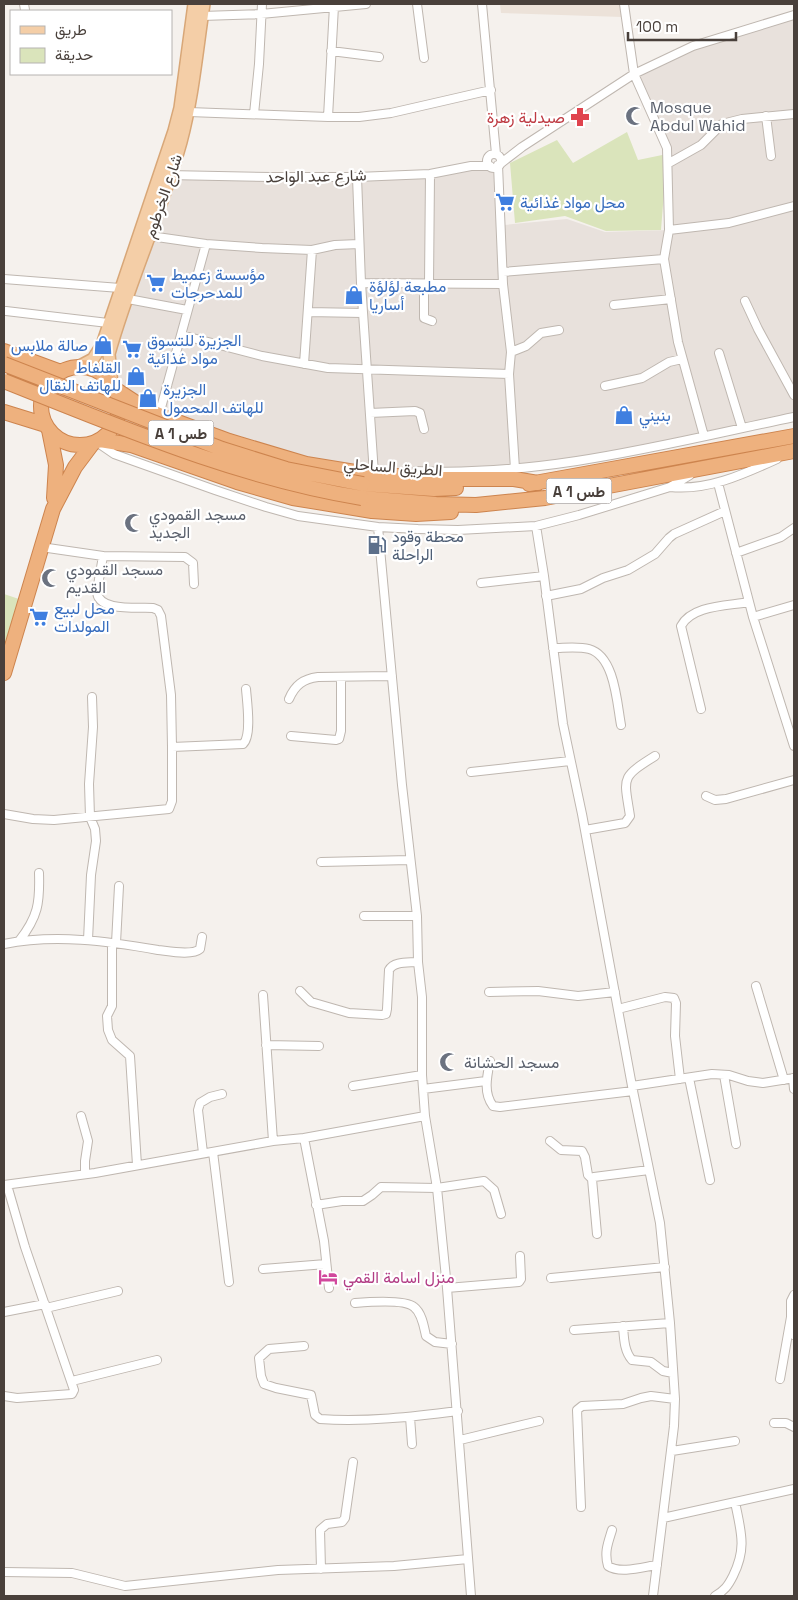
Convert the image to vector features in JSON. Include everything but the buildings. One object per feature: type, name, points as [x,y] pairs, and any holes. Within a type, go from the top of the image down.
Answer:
[{"type":"highway","points":[[4,351],[61,372]]},
{"type":"highway","name":"الطريق الساحلي","points":[[4,364],[222,449],[363,491],[409,502],[476,505],[545,498],[791,452]]},
{"type":"highway","points":[[53,509],[56,465],[41,405],[43,395],[53,378],[61,372],[76,368],[97,371],[114,387],[147,410],[283,458],[330,468],[442,479],[514,478],[538,483]]},
{"type":"highway","name":"الطريق الساحلي","points":[[4,380],[241,470],[300,486],[363,491],[494,488],[538,483],[794,436]]},
{"type":"highway","points":[[4,674],[53,509],[75,467],[96,441],[108,434],[117,417],[118,398],[114,387]]},
{"type":"highway","points":[[4,412],[48,427],[64,442],[74,444],[96,441],[131,445],[260,490],[324,505],[416,514],[444,513],[476,505]]},
{"type":"main road","name":"شارع الخرطوم","points":[[114,387],[109,354],[150,236],[166,175],[180,108],[194,4]]},
{"type":"main road","name":"شارع الخرطوم","points":[[76,368],[96,356],[102,345],[120,288],[166,175],[189,112],[204,4]]},
{"type":"street","points":[[254,114],[262,4]]},
{"type":"street","points":[[202,16],[261,14],[366,4]]},
{"type":"street","points":[[417,4],[424,58]]},
{"type":"street","points":[[482,4],[491,90],[494,160],[500,180],[503,284],[511,352],[509,374],[515,469]]},
{"type":"street","points":[[624,4],[634,74],[668,148],[669,230],[664,259],[682,359],[704,436]]},
{"type":"street","points":[[328,117],[334,6]]},
{"type":"street","name":"شارع عبد الواحد","points":[[166,175],[357,177],[430,174],[471,166],[494,160],[522,147],[634,74],[693,46],[794,15]]},
{"type":"street","points":[[331,51],[379,57]]},
{"type":"street","points":[[189,112],[359,117],[391,113],[491,90]]},
{"type":"street","points":[[669,163],[702,145],[722,124],[733,120],[794,114]]},
{"type":"street","points":[[766,116],[771,156]]},
{"type":"street","points":[[430,174],[424,318],[432,321]]},
{"type":"street","points":[[357,177],[366,370],[374,471],[453,472],[515,469],[577,462],[794,418]]},
{"type":"street","points":[[669,230],[728,223],[794,206]]},
{"type":"street","points":[[150,236],[206,244],[312,250],[336,245],[359,244]]},
{"type":"street","points":[[159,415],[206,244]]},
{"type":"street","points":[[304,364],[312,250]]},
{"type":"street","points":[[503,272],[664,259]]},
{"type":"street","points":[[4,279],[120,288]]},
{"type":"street","points":[[361,283],[503,284]]},
{"type":"street","points":[[128,299],[188,310]]},
{"type":"street","points":[[614,305],[671,300]]},
{"type":"street","points":[[745,301],[794,395]]},
{"type":"street","points":[[6,311],[108,322]]},
{"type":"street","points":[[308,312],[363,313]]},
{"type":"street","points":[[511,352],[526,346],[541,333],[559,330]]},
{"type":"street","points":[[181,335],[262,356],[328,368],[509,374]]},
{"type":"street","points":[[719,353],[742,428]]},
{"type":"street","points":[[605,386],[642,378],[669,362],[682,359]]},
{"type":"street","points":[[370,413],[415,411],[420,413],[424,429]]},
{"type":"street","points":[[96,441],[114,454],[266,507],[327,521],[378,527],[458,530],[536,526],[579,515],[670,486],[709,466]]},
{"type":"street","points":[[670,486],[680,488],[718,483],[750,472],[791,452]]},
{"type":"street","points":[[718,483],[753,617],[794,746]]},
{"type":"street","points":[[546,596],[581,589],[603,578],[628,570],[655,554],[668,538],[725,511]]},
{"type":"street","points":[[536,526],[562,716],[585,830],[632,1089],[660,1223],[665,1268],[675,1399],[672,1451],[653,1596]]},
{"type":"street","points":[[378,527],[417,916],[418,962],[422,997],[422,1076],[425,1116],[437,1188],[447,1288],[471,1596]]},
{"type":"street","points":[[736,553],[781,537],[794,528]]},
{"type":"street","points":[[41,547],[103,556],[184,557],[193,563],[194,584]]},
{"type":"street","points":[[4,814],[33,819],[54,820],[169,808],[172,801],[171,695],[161,616],[158,610],[153,608],[115,606],[104,604],[100,601],[97,597],[97,592],[103,556]]},
{"type":"street","points":[[481,583],[544,576]]},
{"type":"street","points":[[701,709],[681,626],[685,618],[696,612],[749,602]]},
{"type":"street","points":[[753,617],[794,605]]},
{"type":"street","points":[[553,648],[588,649],[603,659],[608,666],[613,681],[621,725]]},
{"type":"street","points":[[289,699],[297,685],[307,679],[318,677],[392,676]]},
{"type":"street","points":[[291,736],[336,740],[339,738],[341,731],[341,677]]},
{"type":"street","points":[[172,747],[243,744],[246,742],[248,734],[246,690]]},
{"type":"street","points":[[88,940],[91,874],[96,841],[95,829],[90,817],[93,745],[92,697]]},
{"type":"street","points":[[585,830],[625,824],[628,821],[630,816],[625,782],[627,776],[655,756]]},
{"type":"street","points":[[471,772],[570,761]]},
{"type":"street","points":[[706,796],[714,800],[726,799],[794,780]]},
{"type":"street","points":[[321,862],[410,860]]},
{"type":"street","points":[[19,941],[34,919],[39,907],[39,874]]},
{"type":"street","points":[[119,886],[114,943],[112,1006],[107,1016],[108,1030],[112,1040],[130,1056],[137,1165]]},
{"type":"street","points":[[364,916],[417,916]]},
{"type":"street","points":[[4,944],[19,941],[88,940],[192,953],[200,950],[202,937]]},
{"type":"street","points":[[300,991],[311,1002],[349,1013],[382,1015],[386,1014],[389,970],[391,967],[396,964],[418,962]]},
{"type":"street","points":[[756,986],[794,1089]]},
{"type":"street","points":[[489,992],[538,992],[578,996],[615,992]]},
{"type":"street","points":[[263,995],[273,1141]]},
{"type":"street","points":[[618,1009],[665,997],[674,998],[676,1003],[675,1036],[710,1180]]},
{"type":"street","points":[[266,1045],[319,1046]]},
{"type":"street","points":[[490,1061],[486,1081],[489,1101],[493,1106],[500,1107],[632,1089],[712,1074],[763,1083],[790,1079]]},
{"type":"street","points":[[724,1075],[736,1144]]},
{"type":"street","points":[[353,1086],[422,1076]]},
{"type":"street","points":[[423,1089],[486,1081]]},
{"type":"street","points":[[203,1153],[198,1110],[200,1103],[210,1097],[222,1094]]},
{"type":"street","points":[[81,1116],[88,1141],[84,1161],[85,1174]]},
{"type":"street","points":[[4,1396],[17,1398],[72,1394],[74,1390],[5,1185],[85,1174],[425,1116]]},
{"type":"street","points":[[304,1138],[329,1288]]},
{"type":"street","points":[[550,1140],[561,1150],[582,1151],[588,1175],[592,1179],[597,1234]]},
{"type":"street","points":[[213,1152],[229,1282]]},
{"type":"street","points":[[592,1179],[594,1177],[649,1170]]},
{"type":"street","points":[[316,1205],[342,1201],[363,1201],[380,1188],[437,1188],[487,1182],[494,1190],[501,1214]]},
{"type":"street","points":[[447,1288],[519,1282],[521,1279],[520,1256]]},
{"type":"street","points":[[264,1269],[326,1264]]},
{"type":"street","points":[[551,1278],[665,1268]]},
{"type":"street","points":[[4,1312],[46,1306],[118,1291]]},
{"type":"street","points":[[780,1380],[791,1301],[794,1295]]},
{"type":"street","points":[[355,1303],[377,1302],[414,1306],[420,1314],[426,1336],[435,1342],[452,1344]]},
{"type":"street","points":[[790,1318],[794,1335]]},
{"type":"street","points":[[574,1330],[670,1323]]},
{"type":"street","points":[[623,1326],[628,1355],[632,1360],[651,1362],[663,1371],[673,1373]]},
{"type":"street","points":[[304,1346],[269,1349],[259,1358],[261,1376],[264,1384],[311,1396],[315,1415],[320,1419],[410,1417],[458,1412]]},
{"type":"street","points":[[72,1381],[157,1360]]},
{"type":"street","points":[[581,1508],[577,1410],[579,1407],[623,1404],[651,1396],[675,1399]]},
{"type":"street","points":[[410,1417],[412,1444]]},
{"type":"street","points":[[460,1440],[539,1421]]},
{"type":"street","points":[[774,1423],[792,1424],[794,1427]]},
{"type":"street","points":[[672,1451],[735,1441]]},
{"type":"street","points":[[321,1569],[320,1530],[327,1524],[342,1522],[345,1518],[353,1462]]},
{"type":"street","points":[[663,1518],[794,1489]]},
{"type":"street","points":[[715,1596],[728,1587],[739,1564],[743,1548],[735,1502]]},
{"type":"street","points":[[612,1530],[606,1548],[608,1566],[623,1569],[657,1565]]},
{"type":"street","points":[[4,1572],[72,1573],[125,1586],[278,1570],[394,1566],[468,1559]]},
{"type":"shaded area","points":[[500,4],[621,4],[622,17],[501,13]]},
{"type":"shaded area","points":[[794,17],[794,419],[568,463],[374,473],[230,440],[116,388],[109,360],[171,176],[356,177],[491,167],[499,181],[504,225],[567,219],[605,232],[669,230],[668,148],[635,75],[692,46]]},
{"type":"green space","points":[[627,132],[638,160],[667,154],[661,230],[606,231],[565,216],[515,223],[510,163],[557,140],[573,163]]},
{"type":"green space","points":[[4,594],[22,600],[4,655]]},
{"type":"place","name":"Mosque Abdul Wahid","points":[[635,116]]},
{"type":"place","name":"صيدلية زهرة","points":[[580,117]]},
{"type":"place","name":"محل مواد غذائية","points":[[505,202]]},
{"type":"place","name":"مؤسسة زعميط للمدحرجات","points":[[156,283]]},
{"type":"place","name":"مطبعة لؤلؤة أساريا","points":[[354,295]]},
{"type":"place","name":"صالة ملابس","points":[[103,345]]},
{"type":"place","name":"الجزيرة للتسوق مواد غذائية","points":[[132,349]]},
{"type":"place","name":"القلفاط للهاتف النقال","points":[[136,376]]},
{"type":"place","name":"الجزيرة للهاتف المحمول","points":[[148,398]]},
{"type":"place","name":"بنيني","points":[[624,415]]},
{"type":"place","name":"مسجد القمودي الجديد","points":[[134,523]]},
{"type":"place","name":"محطة وقود الراحلة","points":[[377,545]]},
{"type":"place","name":"مسجد القمودي القديم","points":[[51,578]]},
{"type":"place","name":"محل لبيع المولدات","points":[[39,617]]},
{"type":"place","name":"مسجد الحشانة","points":[[449,1062]]},
{"type":"place","name":"منزل اسامة القمي","points":[[328,1277]]}]
